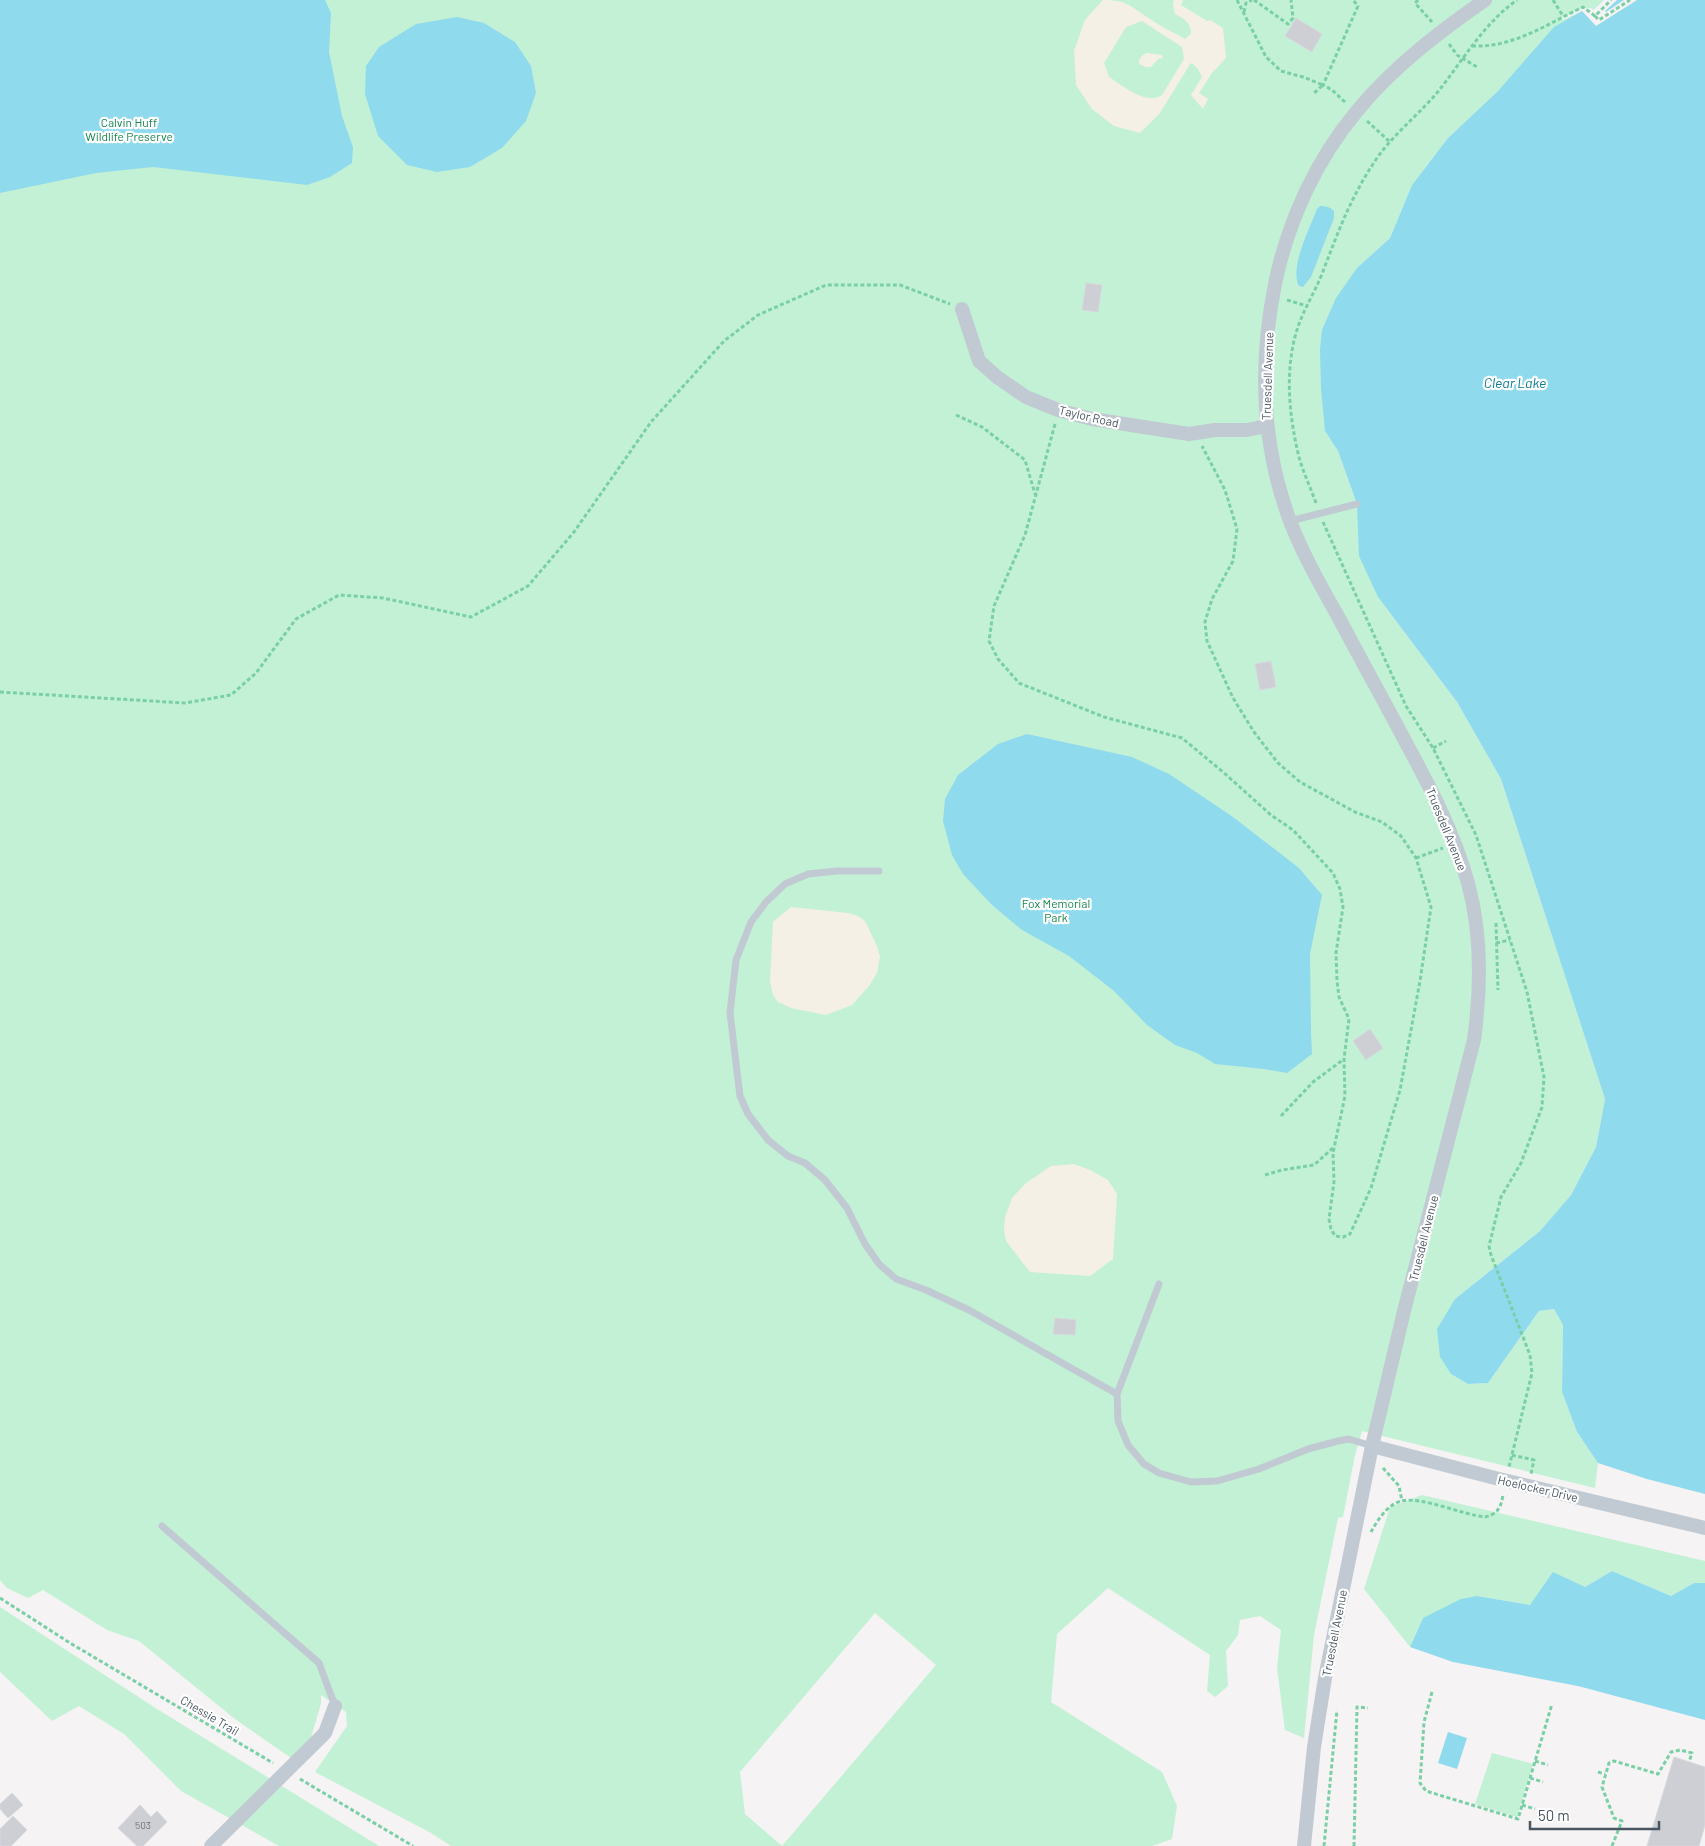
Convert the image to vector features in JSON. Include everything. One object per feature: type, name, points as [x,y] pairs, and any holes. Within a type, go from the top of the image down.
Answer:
[{"type":"street","name":"Truesdell Avenue","points":[[1304,1846],[1314,1747],[1325,1678],[1372,1446],[1404,1311],[1474,1040],[1479,1001],[1476,933],[1469,885],[1455,844],[1431,789],[1313,570],[1290,521],[1274,469],[1266,426],[1266,346],[1272,296],[1291,227],[1310,183],[1334,143],[1356,112],[1381,85],[1440,32],[1485,0]]},
{"type":"street","name":"Taylor Road","points":[[962,309],[979,360],[997,377],[1026,397],[1058,410],[1092,419],[1189,434],[1215,430],[1247,430],[1266,426]]},
{"type":"street","name":"Hoelocker Drive","points":[[1372,1446],[1705,1528]]},
{"type":"street","points":[[211,1846],[325,1733],[335,1706]]},
{"type":"lane","points":[[1290,521],[1357,504]]},
{"type":"lane","points":[[879,871],[837,871],[808,874],[786,884],[766,902],[751,922],[736,960],[730,1013],[740,1096],[748,1114],[768,1140],[788,1156],[805,1163],[825,1180],[847,1208],[878,1264],[896,1279],[926,1290],[969,1310],[1117,1394]]},
{"type":"lane","points":[[1159,1284],[1117,1394],[1118,1421],[1128,1445],[1144,1464],[1159,1473],[1191,1482],[1216,1481],[1259,1469],[1308,1449],[1338,1441],[1349,1440],[1372,1446]]},
{"type":"lane","points":[[162,1526],[320,1663],[335,1706]]},
{"type":"path","points":[[1237,0],[1266,57],[1281,71],[1323,85]]},
{"type":"path","points":[[1244,12],[1246,3],[1253,0],[1288,24],[1294,18],[1291,0]]},
{"type":"path","points":[[1314,94],[1323,85],[1358,6],[1353,0]]},
{"type":"path","points":[[1418,0],[1415,3],[1457,55],[1477,67]]},
{"type":"path","points":[[1369,1540],[1375,1525],[1383,1514],[1402,1501],[1424,1503],[1485,1517],[1493,1515],[1501,1506],[1532,1373],[1530,1355],[1490,1255],[1489,1246],[1501,1197],[1521,1163],[1542,1107],[1544,1078],[1527,992],[1476,835],[1433,748],[1406,706],[1320,514],[1298,454],[1289,392],[1291,356],[1297,331],[1321,277],[1340,223],[1356,192],[1378,158],[1434,96],[1480,34],[1506,8],[1517,0]]},
{"type":"path","points":[[1553,0],[1562,17]]},
{"type":"path","points":[[1595,16],[1611,0]]},
{"type":"path","points":[[1472,46],[1488,47],[1526,36],[1583,7],[1599,20],[1630,0]]},
{"type":"path","points":[[0,692],[185,703],[231,695],[256,673],[296,620],[339,594],[383,598],[471,617],[528,586],[574,532],[651,422],[724,341],[758,315],[826,285],[900,285],[962,309]]},
{"type":"path","points":[[1058,410],[1025,535],[994,606],[989,641],[998,659],[1019,683],[1104,717],[1182,738],[1271,815],[1293,830],[1333,872],[1340,889],[1343,906],[1336,953],[1339,997],[1349,1019],[1344,1059],[1345,1096],[1333,1153],[1334,1182],[1329,1219],[1335,1236],[1343,1238],[1350,1234],[1371,1188],[1400,1090],[1420,981],[1431,906],[1416,858],[1401,836],[1382,822],[1356,812],[1300,782],[1278,763],[1254,732],[1233,698],[1207,641],[1206,622],[1212,599],[1233,561],[1237,529],[1221,482],[1200,442],[1189,434]]},
{"type":"path","points":[[956,415],[982,427],[1025,460],[1036,495]]},
{"type":"path","points":[[1433,748],[1446,741]]},
{"type":"path","points":[[1496,924],[1498,990]]},
{"type":"path","points":[[1281,1116],[1313,1082],[1344,1059]]},
{"type":"path","points":[[1265,1175],[1314,1165],[1334,1146]]},
{"type":"path","points":[[1372,1446],[1382,1467],[1399,1486],[1402,1501]]},
{"type":"path","points":[[1512,1455],[1534,1460],[1529,1486]]},
{"type":"path","name":"Chessie Trail","points":[[0,1598],[70,1643],[122,1672],[284,1775],[413,1846]]},
{"type":"path","points":[[1432,1692],[1424,1722],[1420,1783],[1426,1791],[1518,1819],[1552,1704]]},
{"type":"path","points":[[1324,1846],[1338,1703]]},
{"type":"path","points":[[1354,1846],[1357,1707],[1368,1708]]},
{"type":"path","points":[[1612,1846],[1622,1821],[1614,1818],[1602,1787],[1610,1763],[1614,1761],[1658,1774],[1671,1752],[1680,1750],[1692,1753],[1689,1762]]},
{"type":"path","points":[[1535,1761],[1548,1765]]},
{"type":"path","points":[[1598,1772],[1605,1774]]},
{"type":"path","points":[[1530,1778],[1543,1782]]},
{"type":"path","points":[[1522,1806],[1535,1809]]},
{"type":"green space","points":[[0,0],[1637,0],[1498,91],[1448,138],[1412,185],[1390,238],[1357,268],[1325,431],[1338,451],[1357,504],[1378,597],[1457,702],[1501,779],[1605,1099],[1596,1147],[1571,1195],[1540,1231],[1455,1299],[1451,1374],[1468,1384],[1488,1383],[1539,1311],[1554,1309],[1563,1325],[1562,1392],[1577,1432],[1598,1463],[1595,1488],[1362,1431],[1355,1455],[1343,1517],[1338,1518],[1314,1635],[1304,1738],[1285,1730],[1277,1668],[1281,1630],[1260,1616],[1240,1620],[1238,1635],[1226,1651],[1228,1686],[1215,1697],[1207,1691],[1210,1655],[1108,1588],[1057,1634],[1051,1702],[1162,1772],[1177,1806],[1172,1839],[1152,1846],[782,1846],[451,1846],[431,1833],[315,1772],[347,1726],[346,1712],[321,1695],[321,1704],[311,1737],[291,1758],[235,1719],[139,1641],[107,1630],[43,1590],[28,1598],[7,1588],[0,1580]],"holes":[[[875,1613],[936,1665],[782,1846],[745,1814],[740,1772]]]},
{"type":"green space","points":[[1422,1495],[1705,1561],[1705,1583],[1694,1583],[1671,1596],[1612,1571],[1585,1587],[1530,1605],[1477,1596],[1423,1618],[1410,1647],[1364,1589],[1390,1507]]},
{"type":"green space","points":[[0,1607],[157,1709],[379,1846],[279,1846],[181,1791],[124,1734],[79,1706],[52,1721],[0,1672]]},
{"type":"green space","points":[[1492,1753],[1533,1764],[1517,1817],[1475,1804]]},
{"type":"sand","points":[[1103,0],[1118,1],[1129,5],[1158,25],[1185,39],[1191,34],[1189,24],[1175,14],[1173,5],[1174,0],[1183,0],[1181,5],[1207,21],[1210,20],[1223,28],[1226,58],[1212,73],[1199,93],[1208,99],[1203,109],[1191,95],[1202,77],[1192,63],[1160,113],[1140,133],[1114,126],[1092,109],[1076,85],[1074,51],[1085,20]],"holes":[[[1142,21],[1182,47],[1184,59],[1162,95],[1156,98],[1149,98],[1134,93],[1109,77],[1104,63],[1126,27]]]},
{"type":"sand","points":[[1147,53],[1162,55],[1163,58],[1158,59],[1151,67],[1146,67],[1139,64],[1139,62],[1141,57]]},
{"type":"sand","points":[[791,907],[848,913],[858,916],[865,921],[880,957],[877,973],[869,986],[852,1005],[826,1015],[791,1008],[778,1002],[773,995],[770,981],[773,922]]},
{"type":"sand","points":[[1074,1164],[1108,1180],[1117,1194],[1113,1259],[1090,1276],[1030,1272],[1006,1241],[1004,1230],[1005,1217],[1012,1198],[1026,1183],[1051,1166]]},
{"type":"water","points":[[0,0],[325,0],[331,13],[329,52],[342,116],[353,147],[352,163],[330,177],[307,185],[153,167],[96,173],[0,193]]},
{"type":"water","name":"Clear Lake","points":[[1604,0],[1705,0],[1705,1494],[1647,1479],[1598,1463],[1577,1432],[1562,1392],[1563,1325],[1554,1309],[1539,1311],[1488,1383],[1468,1384],[1451,1374],[1440,1357],[1437,1329],[1455,1299],[1540,1231],[1571,1195],[1596,1147],[1605,1099],[1501,779],[1457,702],[1378,597],[1359,556],[1357,504],[1338,451],[1325,431],[1321,389],[1320,349],[1322,330],[1336,298],[1357,268],[1390,238],[1412,185],[1448,138],[1498,91],[1554,27],[1582,11],[1593,10]]},
{"type":"water","points":[[457,17],[484,23],[515,42],[531,66],[536,93],[526,121],[502,148],[470,167],[437,172],[407,165],[378,136],[365,94],[366,66],[379,47],[416,24]]},
{"type":"water","points":[[1320,206],[1328,207],[1334,211],[1334,218],[1311,277],[1303,287],[1299,286],[1297,278],[1298,259],[1317,209]]},
{"type":"water","points":[[1027,734],[1132,757],[1169,774],[1233,817],[1299,868],[1322,895],[1310,954],[1312,1054],[1287,1073],[1215,1064],[1197,1053],[1175,1045],[1147,1025],[1114,991],[1069,956],[1022,930],[992,905],[963,874],[952,855],[943,821],[945,799],[958,775],[998,744]]},
{"type":"water","points":[[1612,1571],[1671,1596],[1694,1583],[1705,1583],[1705,1720],[1578,1686],[1453,1662],[1410,1647],[1423,1618],[1461,1599],[1477,1596],[1530,1605],[1553,1572],[1585,1587]]},
{"type":"water","points":[[1448,1732],[1467,1738],[1457,1769],[1438,1763]]},
{"type":"pier","points":[[1604,0],[1617,0],[1606,12],[1624,0],[1637,0],[1596,26],[1582,11],[1563,20],[1562,18],[1581,9],[1591,8],[1593,10]]},
{"type":"building","points":[[1296,18],[1322,34],[1312,52],[1285,36]]},
{"type":"building","points":[[1086,283],[1102,285],[1098,312],[1082,310]]},
{"type":"building","points":[[1271,661],[1276,687],[1260,690],[1255,664]]},
{"type":"building","points":[[1370,1029],[1383,1048],[1366,1060],[1353,1041]]},
{"type":"building","points":[[1055,1318],[1076,1320],[1075,1335],[1053,1334]]},
{"type":"building","points":[[1674,1757],[1705,1767],[1705,1825],[1699,1846],[1647,1846]]},
{"type":"building","points":[[12,1793],[23,1805],[8,1818],[0,1809],[0,1804]]},
{"type":"building","points":[[140,1805],[151,1817],[157,1811],[167,1822],[143,1846],[137,1846],[118,1828]]},
{"type":"building","points":[[13,1816],[27,1830],[11,1846],[0,1846],[0,1829]]},
{"type":"park label","name":"Calvin Huff Wildlife Preserve","points":[[129,129]]},
{"type":"park label","name":"Fox Memorial Park","points":[[1056,910]]}]
